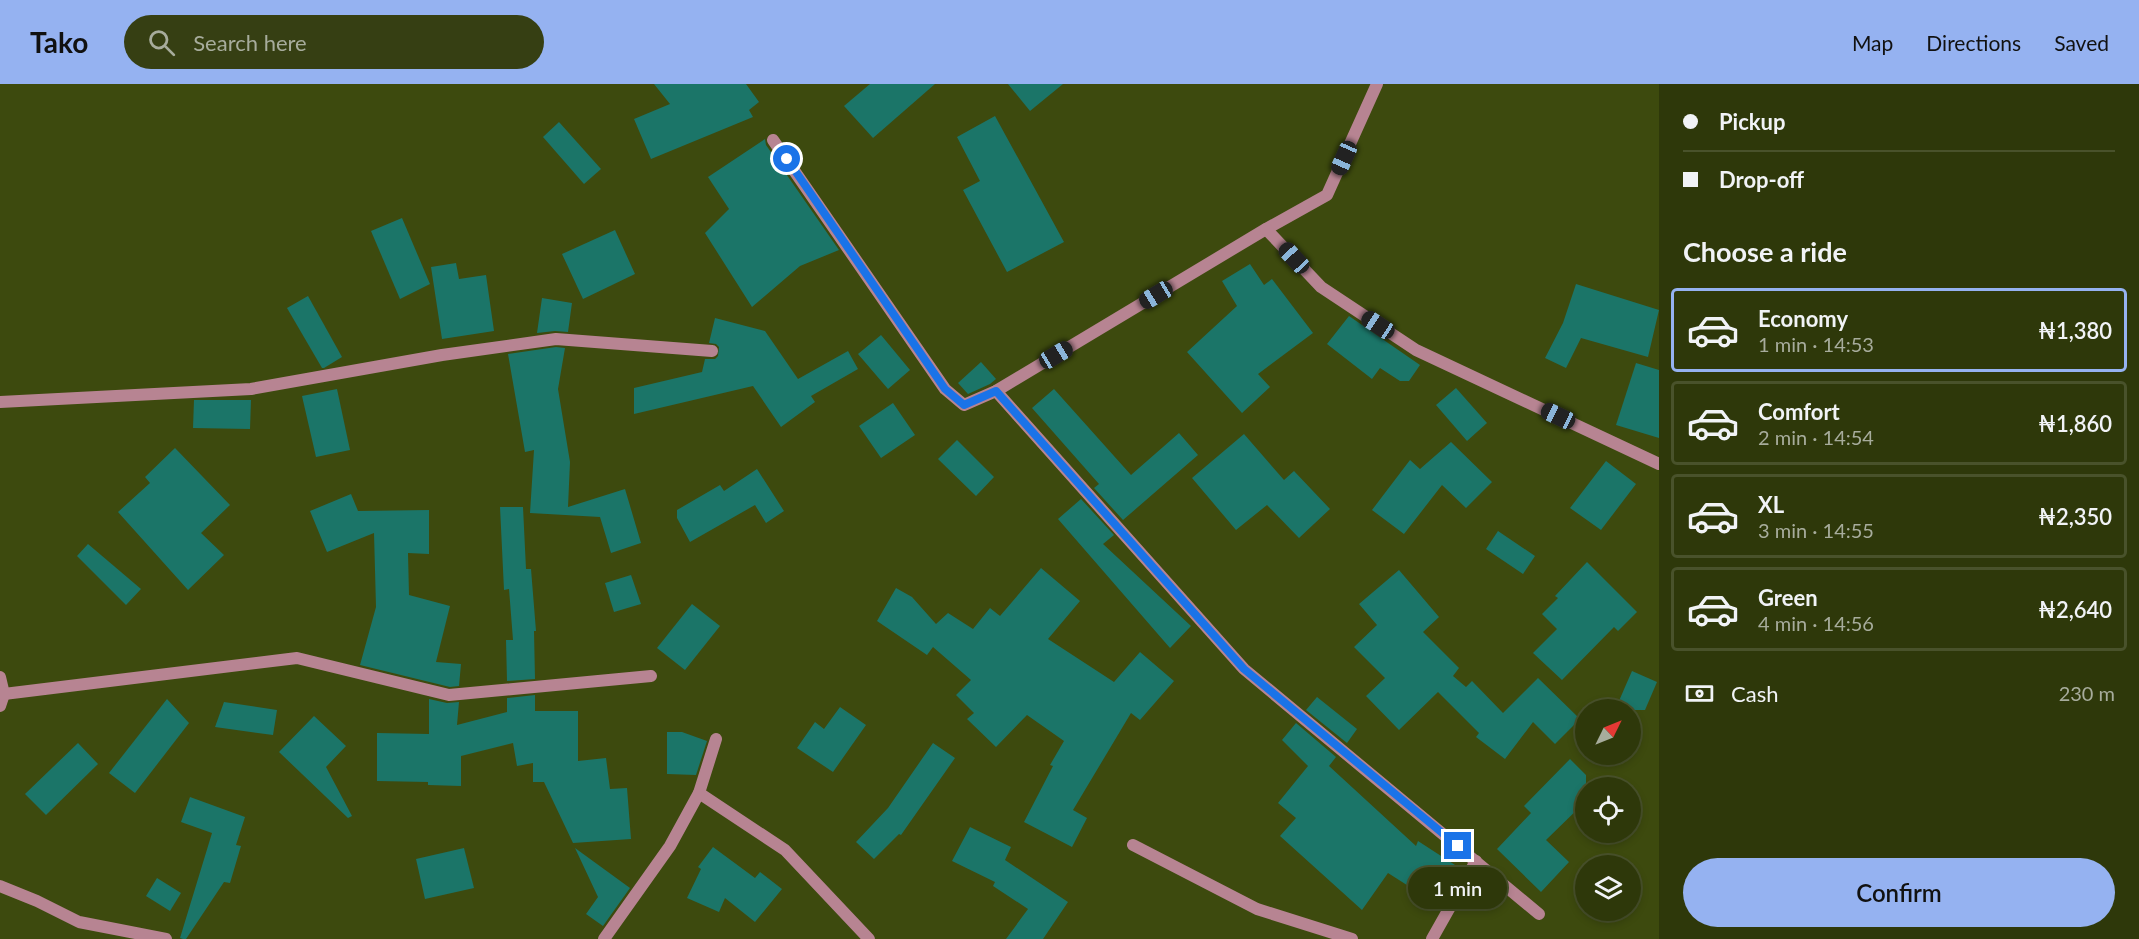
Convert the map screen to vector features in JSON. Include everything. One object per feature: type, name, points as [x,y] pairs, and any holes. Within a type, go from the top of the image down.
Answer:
[{"type":"street","points":[[773,140],[945,389],[964,405],[996,391],[1266,229],[1327,195],[1377,84]]},
{"type":"street","points":[[1266,229],[1321,287],[1416,350],[1659,464]]},
{"type":"street","points":[[0,402],[251,389],[442,355],[556,339],[712,351]]},
{"type":"street","points":[[996,391],[1244,669],[1539,914]]},
{"type":"street","points":[[0,677],[2,700],[297,658],[449,695],[651,676]]},
{"type":"street","points":[[604,939],[670,846],[699,793],[716,739]]},
{"type":"street","points":[[699,793],[785,850],[869,939]]},
{"type":"street","points":[[1133,845],[1257,909],[1352,939]]},
{"type":"street","points":[[1432,939],[1476,861]]},
{"type":"street","points":[[0,886],[79,922],[166,939]]},
{"type":"building","points":[[654,84],[746,84],[759,102],[749,110],[753,117],[651,159],[634,119],[670,104]]},
{"type":"building","points":[[870,84],[935,84],[873,138],[844,106]]},
{"type":"building","points":[[1008,84],[1063,84],[1030,111]]},
{"type":"building","points":[[995,116],[1064,242],[1007,272],[963,190],[980,181],[957,137]]},
{"type":"building","points":[[559,122],[601,169],[584,184],[543,137]]},
{"type":"building","points":[[765,139],[766,145],[839,250],[800,266],[752,307],[705,233],[729,209],[708,177]]},
{"type":"building","points":[[402,218],[430,284],[400,299],[371,231]]},
{"type":"building","points":[[615,230],[635,274],[583,299],[562,254]]},
{"type":"building","points":[[456,263],[459,279],[486,275],[494,331],[442,339],[431,267]]},
{"type":"building","points":[[1250,264],[1264,285],[1272,279],[1313,333],[1258,374],[1270,387],[1242,413],[1187,352],[1237,306],[1222,281]]},
{"type":"building","points":[[1576,284],[1659,310],[1648,357],[1581,338],[1566,368],[1545,358],[1563,323]]},
{"type":"building","points":[[308,296],[342,357],[324,368],[287,308]]},
{"type":"building","points":[[542,298],[572,303],[568,332],[537,333]]},
{"type":"building","points":[[1349,316],[1420,365],[1409,381],[1400,381],[1380,368],[1372,379],[1327,344]]},
{"type":"building","points":[[715,318],[765,331],[798,379],[848,351],[858,369],[811,396],[815,402],[781,427],[753,386],[634,414],[634,388],[702,372],[705,359],[715,359],[718,356],[719,347],[709,343]]},
{"type":"building","points":[[881,335],[910,370],[888,389],[858,354]]},
{"type":"building","points":[[556,347],[565,348],[558,389],[570,462],[568,507],[625,489],[641,543],[611,553],[600,517],[530,513],[534,450],[525,452],[508,354]]},
{"type":"building","points":[[981,362],[996,379],[968,394],[958,383]]},
{"type":"building","points":[[1636,363],[1659,370],[1659,438],[1616,425]]},
{"type":"building","points":[[1456,388],[1487,423],[1467,441],[1436,405]]},
{"type":"building","points":[[337,389],[350,450],[316,457],[302,396]]},
{"type":"building","points":[[1054,389],[1131,475],[1179,433],[1198,455],[1123,520],[1094,488],[1099,484],[1032,408]]},
{"type":"building","points":[[194,400],[251,400],[250,429],[193,428]]},
{"type":"building","points":[[893,403],[915,435],[881,458],[859,426]]},
{"type":"building","points":[[1244,434],[1284,480],[1294,471],[1330,509],[1299,538],[1267,505],[1236,530],[1192,478]]},
{"type":"building","points":[[957,440],[994,477],[976,496],[938,459]]},
{"type":"building","points":[[1451,442],[1492,482],[1466,508],[1442,485],[1404,534],[1372,510],[1410,460],[1420,469]]},
{"type":"building","points":[[175,448],[230,505],[201,533],[224,555],[188,590],[118,512],[150,483],[145,477]]},
{"type":"building","points":[[1606,461],[1636,484],[1601,530],[1570,508]]},
{"type":"building","points":[[757,469],[784,511],[766,523],[755,505],[690,542],[677,518],[677,510],[720,485],[724,491]]},
{"type":"building","points":[[351,494],[358,511],[429,510],[429,554],[408,553],[409,595],[450,606],[436,662],[461,664],[459,686],[450,687],[360,665],[376,607],[374,533],[327,552],[310,511]]},
{"type":"building","points":[[1081,499],[1114,535],[1103,544],[1191,626],[1170,648],[1058,519]]},
{"type":"building","points":[[500,507],[523,507],[526,569],[531,569],[536,631],[534,631],[535,679],[507,681],[506,640],[513,640],[509,589],[504,590]]},
{"type":"building","points":[[1498,531],[1535,556],[1523,574],[1486,549]]},
{"type":"building","points":[[88,544],[141,589],[126,605],[77,556]]},
{"type":"building","points":[[1587,562],[1637,612],[1618,631],[1614,627],[1562,680],[1533,653],[1557,629],[1542,614],[1558,598],[1555,596]]},
{"type":"building","points":[[1041,568],[1080,601],[1048,639],[1114,682],[1140,652],[1174,681],[1140,720],[1131,713],[1073,810],[1087,818],[1072,847],[1024,822],[1053,766],[1050,765],[1064,741],[1027,715],[996,747],[967,719],[974,713],[956,695],[971,680],[933,647],[927,655],[877,621],[896,588],[912,597],[936,624],[948,613],[973,629],[990,608],[1000,616]]},
{"type":"building","points":[[1399,570],[1439,617],[1423,632],[1459,668],[1453,676],[1466,687],[1472,681],[1503,713],[1538,678],[1575,714],[1575,724],[1555,744],[1533,722],[1505,759],[1476,737],[1479,733],[1438,692],[1399,730],[1366,696],[1385,678],[1354,647],[1377,625],[1359,604]]},
{"type":"building","points":[[631,575],[641,604],[614,612],[605,583]]},
{"type":"building","points":[[692,604],[720,626],[685,670],[657,648]]},
{"type":"building","points":[[1632,671],[1657,682],[1645,710],[1641,710],[1641,699],[1620,699]]},
{"type":"building","points":[[535,695],[535,711],[578,711],[578,761],[606,758],[610,789],[627,788],[631,839],[573,843],[544,782],[533,782],[533,763],[517,766],[513,743],[461,756],[461,786],[428,785],[428,782],[377,781],[377,733],[429,734],[429,699],[447,703],[459,702],[457,725],[507,712],[507,698]]},
{"type":"building","points":[[1317,697],[1357,729],[1347,743],[1306,710]]},
{"type":"building","points":[[167,699],[189,723],[135,793],[109,773]]},
{"type":"building","points":[[224,702],[277,710],[273,735],[215,727]]},
{"type":"building","points":[[840,707],[866,725],[833,772],[797,748],[815,722],[824,729]]},
{"type":"building","points":[[314,716],[346,746],[326,767],[352,816],[348,818],[279,752]]},
{"type":"building","points":[[1296,723],[1336,757],[1329,766],[1416,846],[1418,841],[1455,865],[1432,901],[1388,873],[1362,910],[1280,836],[1296,818],[1278,803],[1308,766],[1282,740]]},
{"type":"building","points":[[667,732],[682,732],[707,741],[696,775],[667,774]]},
{"type":"building","points":[[78,743],[98,764],[46,815],[25,794]]},
{"type":"building","points":[[933,743],[955,758],[901,835],[899,834],[874,859],[856,842],[888,808]]},
{"type":"building","points":[[1570,759],[1586,775],[1586,777],[1575,777],[1575,812],[1546,840],[1569,862],[1541,892],[1497,849],[1531,813],[1524,806]]},
{"type":"building","points":[[190,797],[245,817],[236,845],[241,846],[230,883],[224,882],[186,939],[183,939],[180,938],[212,833],[181,822]]},
{"type":"building","points":[[970,827],[1011,847],[1005,860],[1068,902],[1043,939],[1006,939],[1028,909],[993,886],[995,882],[952,861]]},
{"type":"building","points":[[713,847],[755,878],[760,872],[782,889],[755,922],[725,898],[719,912],[687,898],[701,869],[698,867]]},
{"type":"building","points":[[464,848],[474,888],[425,899],[416,859]]},
{"type":"building","points":[[575,848],[630,888],[603,926],[586,914],[598,897]]},
{"type":"building","points":[[157,878],[181,893],[170,911],[146,896]]},
{"type":"route","points":[[787,159],[945,389],[964,405],[996,391],[1244,669],[1458,846]]}]
